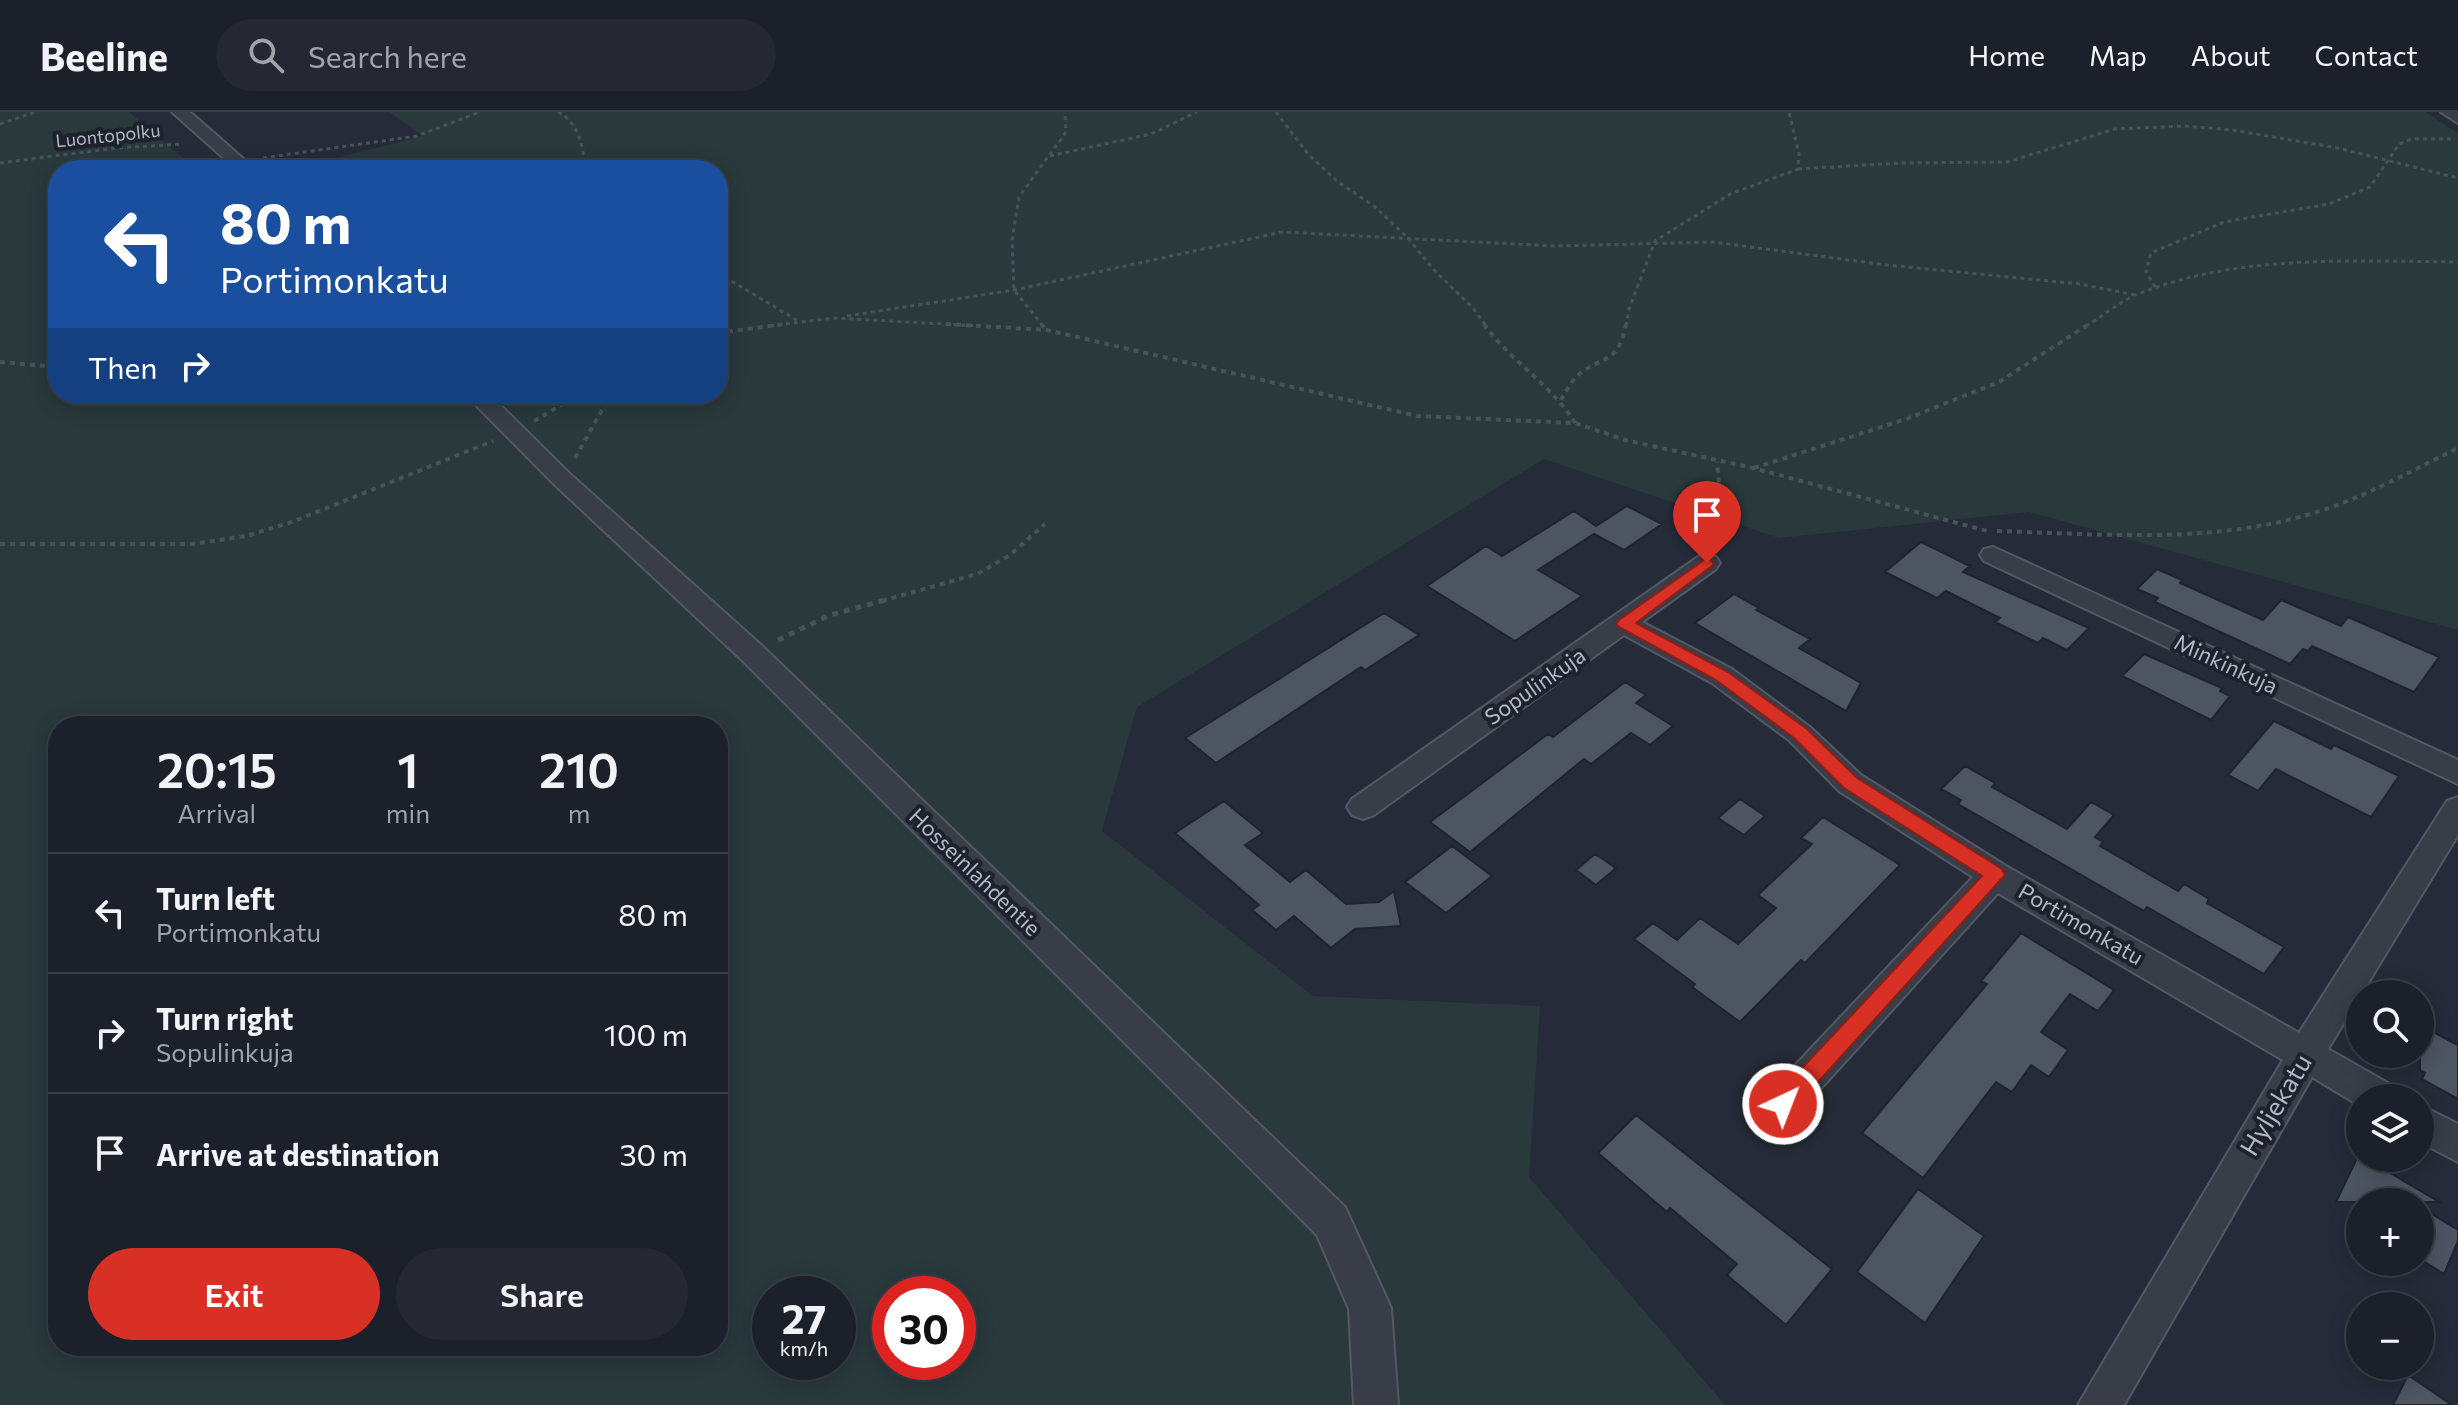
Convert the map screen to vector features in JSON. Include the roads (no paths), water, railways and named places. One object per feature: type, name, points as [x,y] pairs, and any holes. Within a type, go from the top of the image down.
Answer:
[{"type":"street","points":[[180,112],[236,160]]},
{"type":"street","points":[[2449,112],[2458,118]]},
{"type":"street","name":"Hosseinlahdentie","points":[[486,404],[562,479],[751,652],[1331,1221],[1370,1308],[1376,1405]]},
{"type":"street","name":"Minkinkuja","points":[[1993,555],[2458,773]]},
{"type":"street","name":"Sopulinkuja","points":[[1363,807],[1707,563]]},
{"type":"street","name":"Portimonkatu","points":[[1624,624],[1722,676],[1800,734],[1850,783],[1995,875],[2356,1084]]},
{"type":"street","name":"Hyljekatu","points":[[2100,1405],[2306,1054],[2458,809]]},
{"type":"street","points":[[1783,1104],[1995,875]]},
{"type":"street","points":[[2434,1130],[2458,1144]]}]
